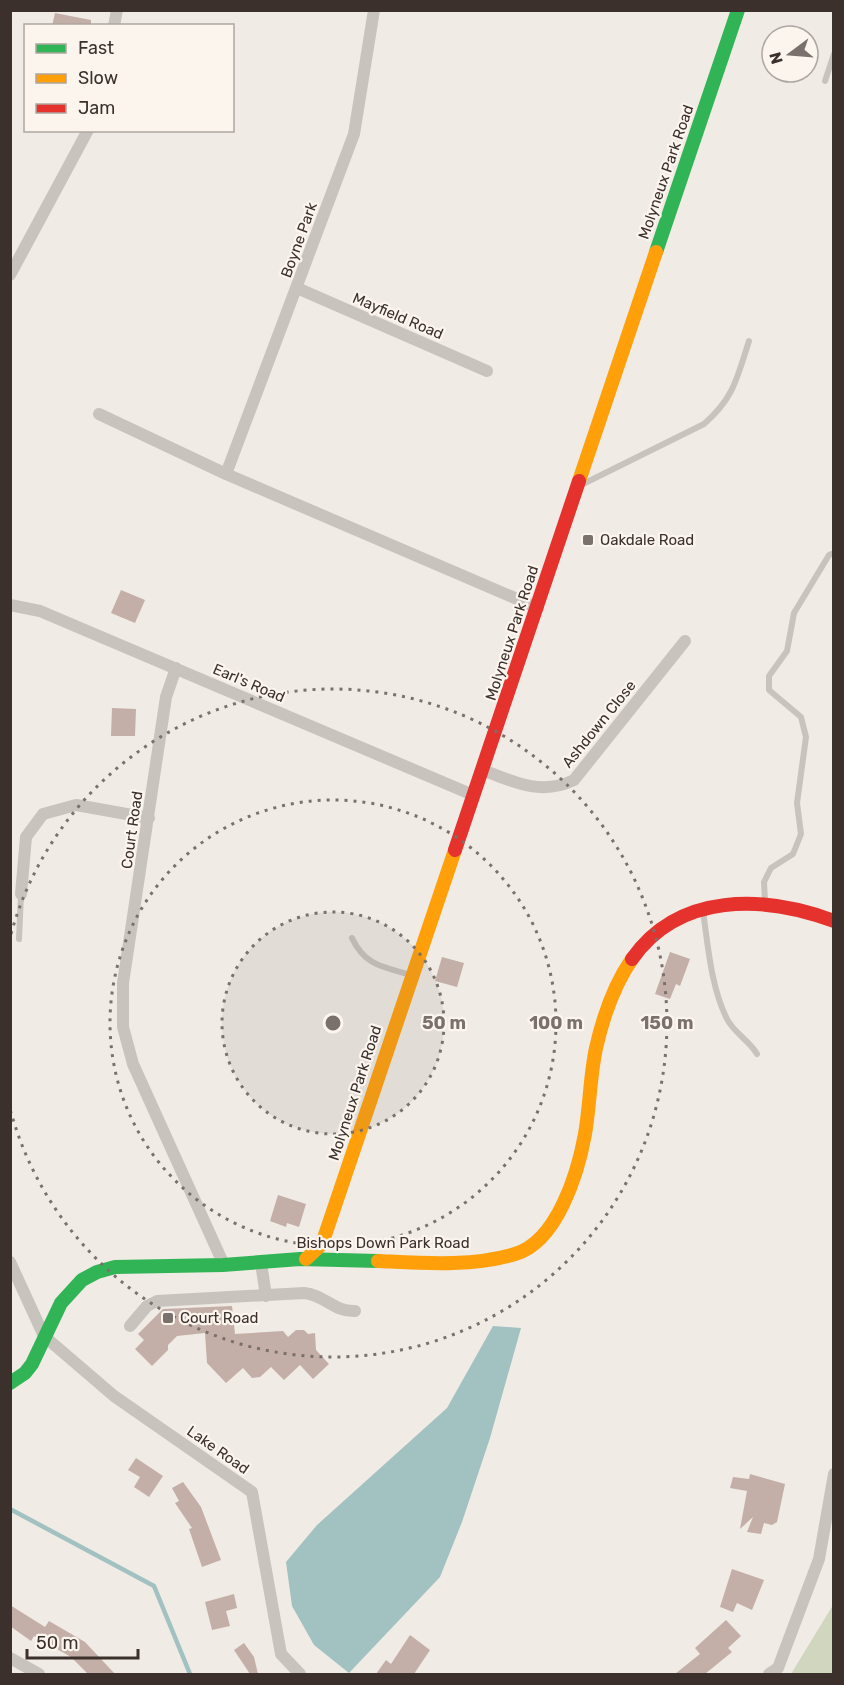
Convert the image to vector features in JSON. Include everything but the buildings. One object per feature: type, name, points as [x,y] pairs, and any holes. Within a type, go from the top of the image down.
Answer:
[{"type":"street","name":"Boyne Park","points":[[226,474],[354,134],[374,10]]},
{"type":"street","name":"Molyneux Park Road","points":[[306,1259],[322,1244],[738,10]]},
{"type":"street","points":[[10,275],[87,132]]},
{"type":"street","name":"Mayfield Road","points":[[297,288],[488,370]]},
{"type":"street","points":[[99,414],[226,474],[538,608]]},
{"type":"street","name":"Earl's Road","points":[[10,605],[40,611],[473,795]]},
{"type":"street","name":"Ashdown Close","points":[[483,770],[525,787],[557,786],[574,780],[685,641]]},
{"type":"street","name":"Court Road","points":[[176,668],[166,697],[123,982],[123,1027],[133,1064],[224,1265]]},
{"type":"street","points":[[21,894],[26,837],[43,814],[76,805],[148,818]]},
{"type":"street","name":"Bishops Down Park Road","points":[[44,1336],[67,1293],[86,1275],[115,1267],[224,1265],[306,1259],[422,1262],[467,1260],[520,1253],[533,1247],[546,1235],[570,1185],[585,1136],[598,1037],[614,992],[628,966],[653,935],[672,920],[703,910],[765,902],[809,912],[834,921]]},
{"type":"street","points":[[10,1262],[44,1336],[32,1364],[25,1373],[10,1383]]},
{"type":"street","points":[[261,1263],[266,1296]]},
{"type":"street","points":[[130,1326],[147,1306],[157,1300],[316,1294],[337,1309],[355,1311]]},
{"type":"street","name":"Lake Road","points":[[44,1336],[114,1396],[252,1492],[281,1654],[300,1674]]},
{"type":"street","points":[[770,1674],[778,1668],[819,1559],[834,1474]]},
{"type":"street","points":[[10,1658],[39,1674]]},
{"type":"lane","points":[[825,81],[834,54]]},
{"type":"lane","points":[[575,488],[704,424],[720,411],[730,397],[749,341]]},
{"type":"lane","points":[[765,902],[764,882],[771,868],[793,854],[801,834],[797,803],[806,737],[801,717],[769,690],[769,676],[787,651],[791,623],[800,601],[829,555],[834,553]]},
{"type":"lane","points":[[19,939],[21,894]]},
{"type":"lane","points":[[703,910],[714,978],[728,1020],[758,1054]]},
{"type":"lane","points":[[352,938],[358,950],[369,962],[412,976]]},
{"type":"green space","points":[[833,1605],[833,1674],[791,1674]]},
{"type":"water","points":[[493,1326],[521,1328],[490,1438],[462,1522],[440,1577],[349,1673],[314,1645],[292,1606],[286,1562],[317,1525],[447,1408]]},
{"type":"waterway","points":[[10,1509],[154,1586],[190,1674]]},
{"type":"traffic: fast","points":[[656,252],[738,10]]},
{"type":"traffic: fast","points":[[10,1383],[25,1373],[32,1364],[61,1303],[82,1280],[97,1272],[115,1267],[223,1265],[300,1259],[378,1261]]},
{"type":"traffic: slow","points":[[579,481],[656,252]]},
{"type":"traffic: slow","points":[[306,1259],[322,1244],[455,850]]},
{"type":"traffic: slow","points":[[378,1261],[412,1263],[482,1261],[515,1254],[530,1247],[543,1236],[563,1204],[577,1168],[585,1134],[592,1069],[599,1036],[615,990],[632,959]]},
{"type":"traffic: jam","points":[[455,850],[579,481]]},
{"type":"traffic: jam","points":[[632,959],[651,937],[674,921],[698,911],[724,905],[752,904],[780,907],[807,912],[834,921]]},
{"type":"place","name":"Oakdale Road","points":[[588,540]]},
{"type":"place","name":"Court Road","points":[[168,1318]]}]
